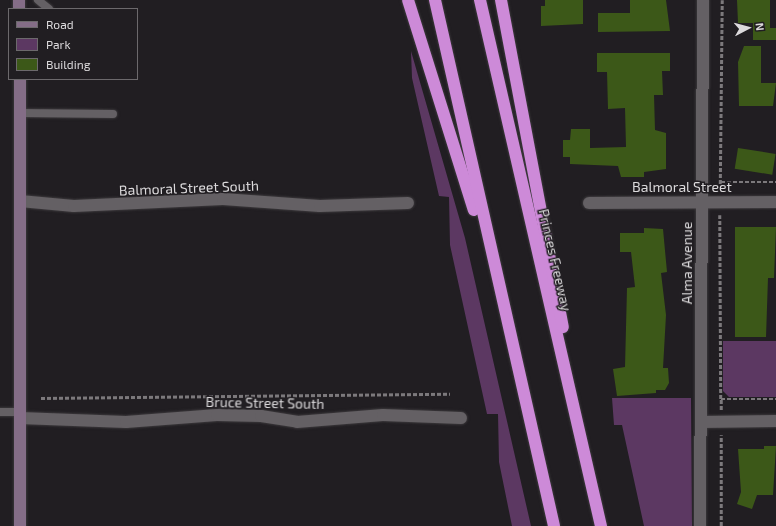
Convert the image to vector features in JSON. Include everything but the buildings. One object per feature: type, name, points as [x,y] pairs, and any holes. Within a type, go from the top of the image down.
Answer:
[{"type":"highway","points":[[408,0],[494,270]]},
{"type":"highway","points":[[435,0],[494,270],[554,526]]},
{"type":"highway","name":"Princes Freeway","points":[[480,0],[601,526]]},
{"type":"highway","points":[[501,0],[596,503]]},
{"type":"main road","points":[[20,80],[20,526]]},
{"type":"street","name":"Alma Avenue","points":[[700,526],[703,0]]},
{"type":"street","name":"Balmoral Street South","points":[[20,201],[74,206],[144,206],[223,199],[313,206],[408,203]]},
{"type":"street","name":"Balmoral Street","points":[[589,203],[776,202]]},
{"type":"street","name":"Bruce Street South","points":[[20,415],[126,422],[223,415],[261,416],[297,422],[383,415],[461,418]]},
{"type":"street","points":[[701,422],[776,421]]},
{"type":"lane","points":[[38,0],[48,8]]},
{"type":"lane","points":[[20,113],[113,114]]},
{"type":"lane","points":[[0,412],[20,415]]},
{"type":"path","points":[[720,182],[776,182]]},
{"type":"path","points":[[41,398],[450,394]]},
{"type":"path","points":[[721,526],[721,399],[776,399]]},
{"type":"green space","points":[[411,51],[465,238],[531,526],[512,526],[499,462],[498,414],[487,414],[450,245],[449,197],[439,196],[412,78]]},
{"type":"green space","points":[[723,341],[776,341],[776,397],[729,397],[723,391]]},
{"type":"green space","points":[[612,398],[691,398],[692,526],[644,526],[622,425],[614,425]]}]
